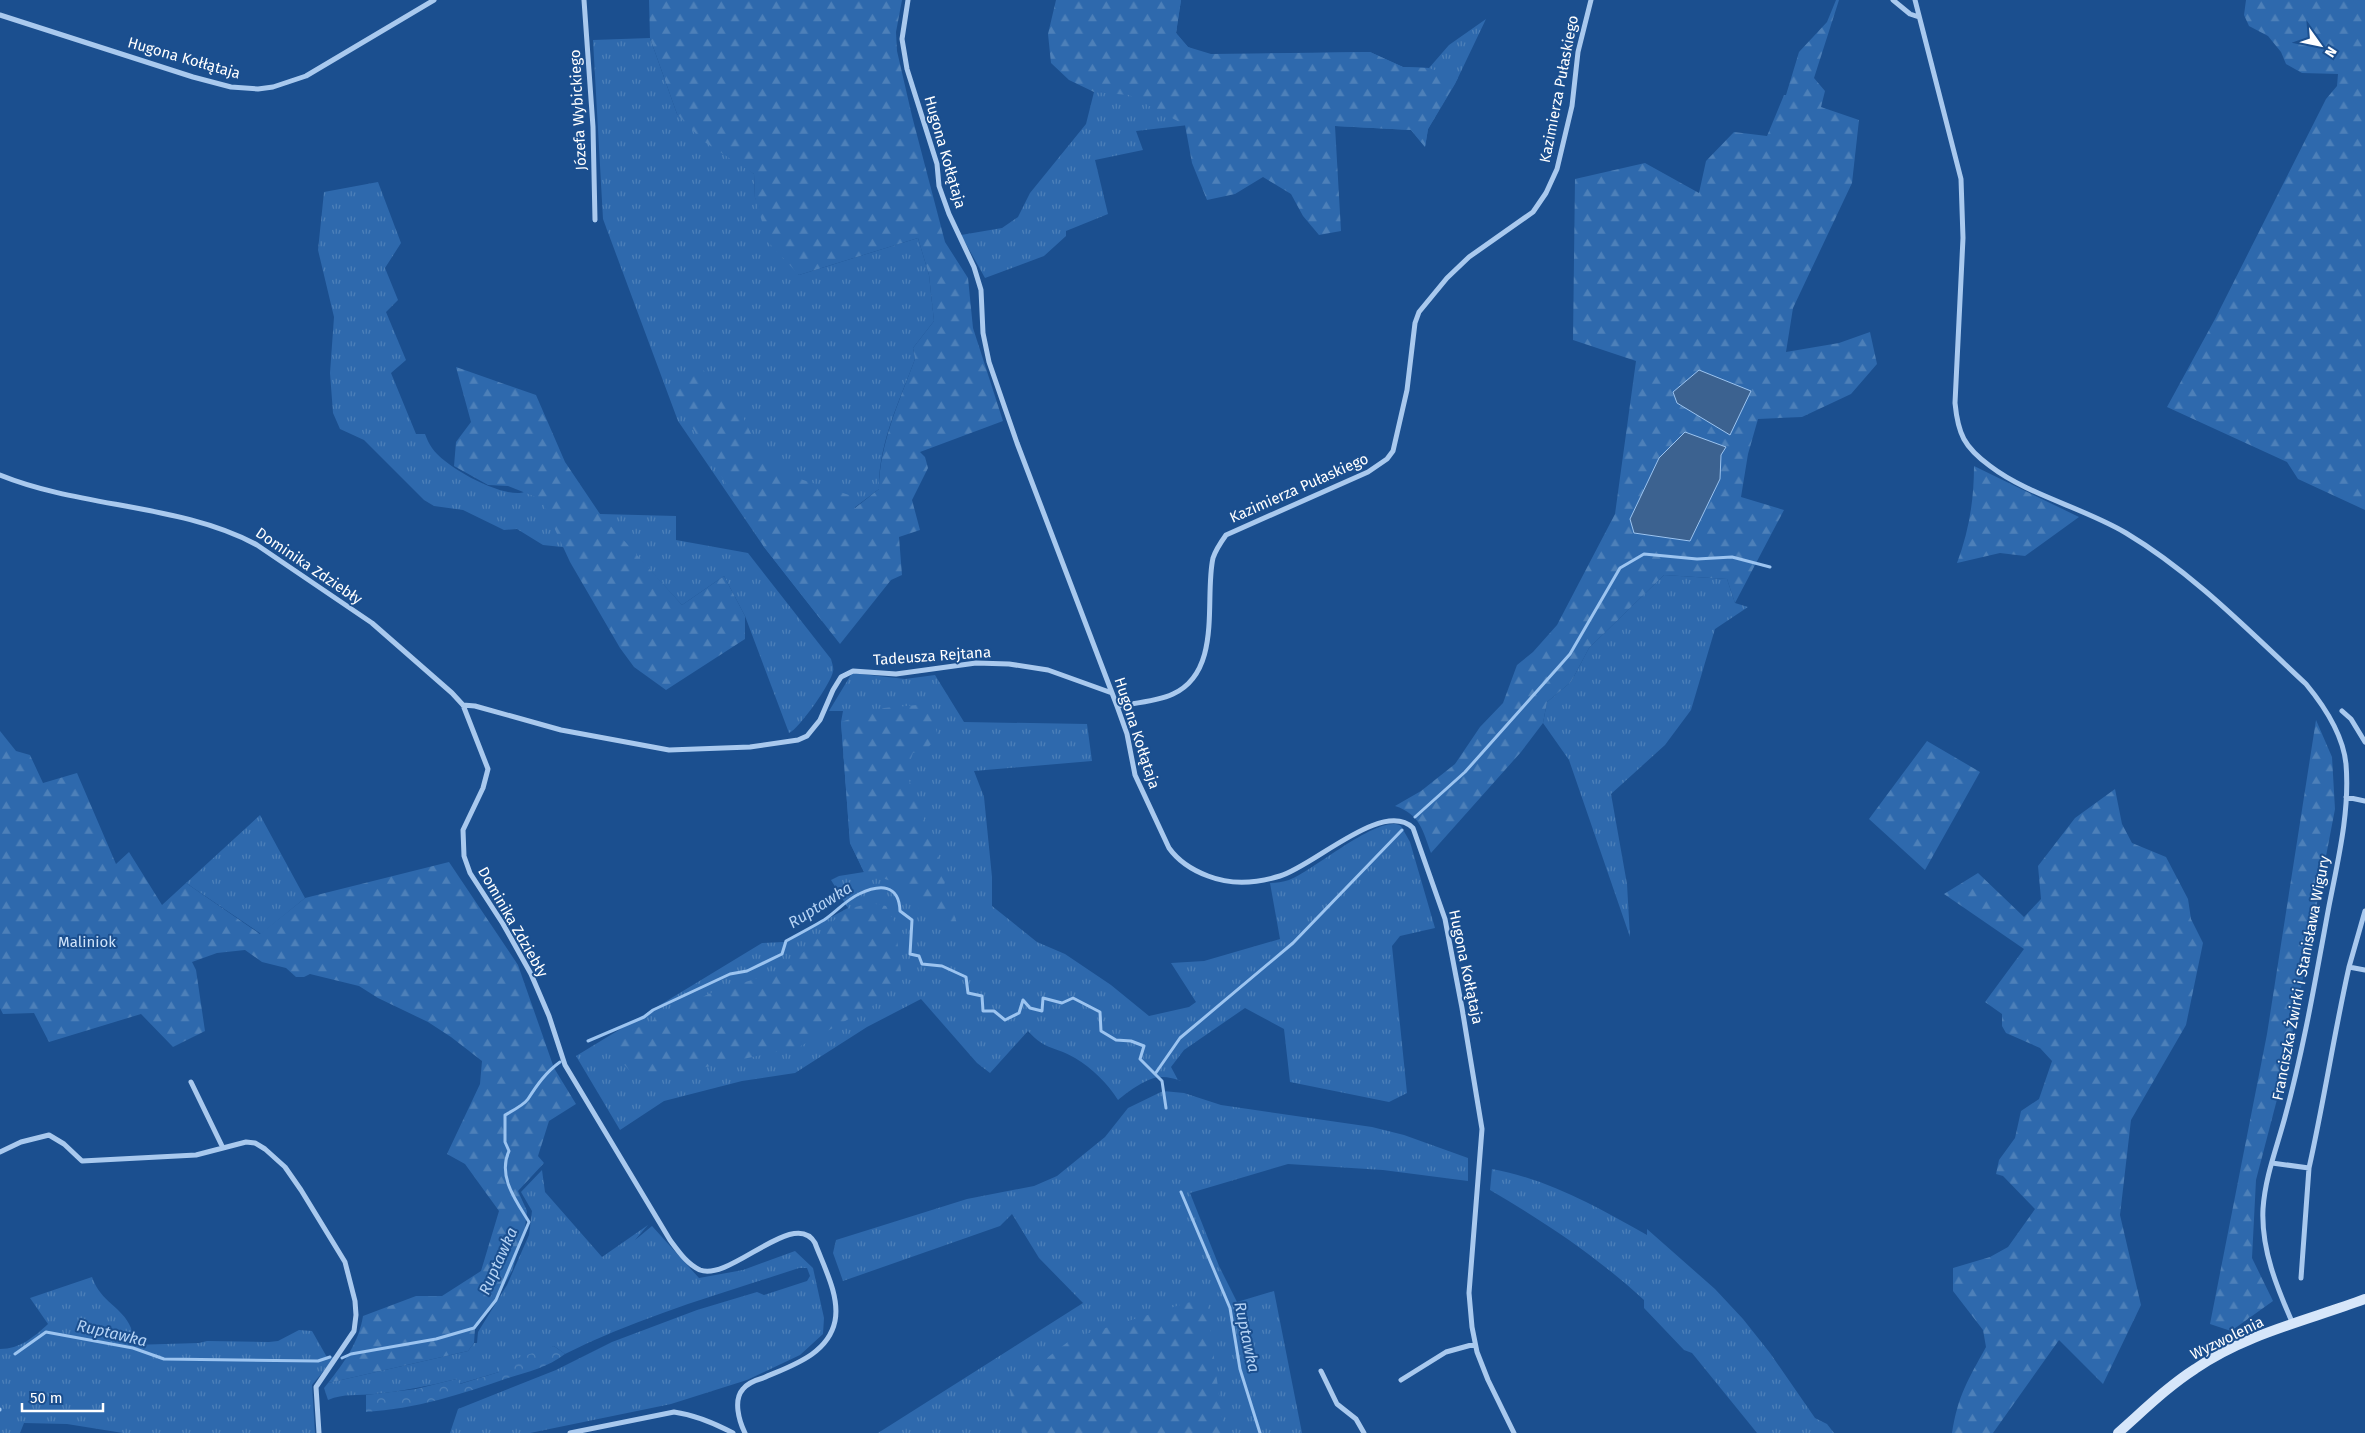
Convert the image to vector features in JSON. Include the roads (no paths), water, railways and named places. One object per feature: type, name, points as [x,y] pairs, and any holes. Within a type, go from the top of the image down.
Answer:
[{"type":"street","name":"Hugona Kołłątaja","points":[[0,15],[193,77],[231,87],[258,89],[273,87],[306,76],[434,0]]},
{"type":"street","name":"Józefa Wybickiego","points":[[584,0],[592,127],[594,220]]},
{"type":"street","name":"Hugona Kołłątaja","points":[[908,0],[902,39],[907,69],[937,164],[939,186],[953,223],[974,267],[981,290],[983,333],[989,362],[1016,443],[1127,734],[1135,775],[1168,848],[1186,866],[1200,873],[1234,882],[1266,880],[1296,869],[1377,823],[1394,819],[1408,823],[1413,828],[1445,919],[1480,1114],[1482,1152],[1468,1293],[1475,1344],[1488,1380],[1514,1433]]},
{"type":"street","name":"Kazimierza Pułaskiego","points":[[1117,706],[1173,694],[1184,687],[1198,668],[1209,632],[1213,558],[1219,544],[1226,535],[1368,472],[1387,459],[1393,452],[1407,390],[1415,323],[1419,312],[1447,278],[1469,257],[1533,212],[1546,193],[1557,169],[1572,106],[1578,52],[1592,0]]},
{"type":"street","points":[[1894,0],[1910,14],[1919,17]]},
{"type":"street","name":"Franciszka Żwirki i Stanisława Wigury","points":[[1915,0],[1961,179],[1964,238],[1955,402],[1957,425],[1961,436],[1990,466],[2003,474],[2108,523],[2141,543],[2209,596],[2306,684],[2331,718],[2338,734],[2346,763],[2344,822],[2314,988],[2286,1116],[2272,1163],[2263,1208],[2263,1228],[2270,1266],[2294,1324]]},
{"type":"street","name":"Dominika Zdziebły","points":[[0,475],[17,482],[68,496],[170,516],[237,534],[257,545],[372,623],[452,693],[463,705],[488,769],[483,788],[463,830],[464,856],[470,873],[503,924],[531,974],[549,1016],[565,1065],[670,1240],[692,1266],[702,1271],[712,1272],[723,1269],[770,1242],[791,1234],[805,1234],[812,1238],[815,1244],[832,1290],[835,1320],[830,1335],[806,1359],[754,1382],[743,1389],[738,1398],[738,1413],[745,1433]]},
{"type":"street","name":"Tadeusza Rejtana","points":[[463,705],[475,706],[561,730],[668,750],[684,750],[763,746],[798,740],[806,736],[820,720],[841,677],[853,672],[896,674],[976,663],[1009,664],[1048,670],[1112,693]]},
{"type":"street","points":[[2342,711],[2351,719],[2365,742]]},
{"type":"street","points":[[2346,797],[2365,801]]},
{"type":"street","points":[[2301,1278],[2309,1168],[2322,1112],[2333,1037],[2349,967],[2365,912]]},
{"type":"street","points":[[2349,967],[2365,970]]},
{"type":"street","points":[[190,1082],[223,1148]]},
{"type":"street","points":[[0,1152],[21,1142],[49,1135],[64,1144],[82,1161],[196,1155],[246,1142],[255,1143],[265,1149],[285,1167],[345,1262],[355,1301],[354,1331],[316,1387],[319,1433]]},
{"type":"street","points":[[2272,1163],[2309,1168]]},
{"type":"street","name":"Wyzwolenia","points":[[2118,1433],[2196,1368],[2244,1343],[2365,1299]]},
{"type":"street","points":[[1401,1380],[1446,1352],[1475,1344]]},
{"type":"street","points":[[1321,1371],[1337,1404],[1356,1419],[1364,1433]]},
{"type":"street","points":[[570,1433],[674,1412],[706,1420],[733,1433]]},
{"type":"waterway","points":[[1415,817],[1465,772],[1570,654],[1620,568],[1644,554],[1697,559],[1732,557],[1770,567]]},
{"type":"waterway","points":[[1155,1074],[1180,1038],[1293,943],[1402,830]]},
{"type":"waterway","name":"Ruptawka","points":[[588,1041],[644,1017],[653,1010],[730,974],[747,971],[782,954],[786,941],[824,920],[854,897],[867,891],[881,888],[892,891],[899,902],[900,911],[912,920],[910,954],[919,956],[922,964],[942,966],[966,977],[968,993],[982,996],[983,1011],[994,1011],[1005,1020],[1019,1013],[1023,1000],[1030,1008],[1042,1011],[1043,998],[1062,1003],[1073,998],[1100,1012],[1101,1031],[1116,1040],[1131,1041],[1144,1046],[1140,1059],[1162,1081],[1166,1108]]},
{"type":"waterway","name":"Ruptawka","points":[[342,1358],[351,1354],[436,1339],[474,1328],[496,1300],[529,1222],[514,1198],[507,1180],[505,1170],[509,1151],[505,1142],[505,1115],[526,1101],[542,1079],[560,1062]]},
{"type":"waterway","name":"Ruptawka","points":[[1181,1192],[1230,1308],[1240,1369],[1260,1433]]},
{"type":"waterway","name":"Ruptawka","points":[[15,1354],[46,1332],[133,1348],[164,1359],[318,1361],[330,1357]]},
{"type":"park label","name":"Maliniok","points":[[87,942]]}]
